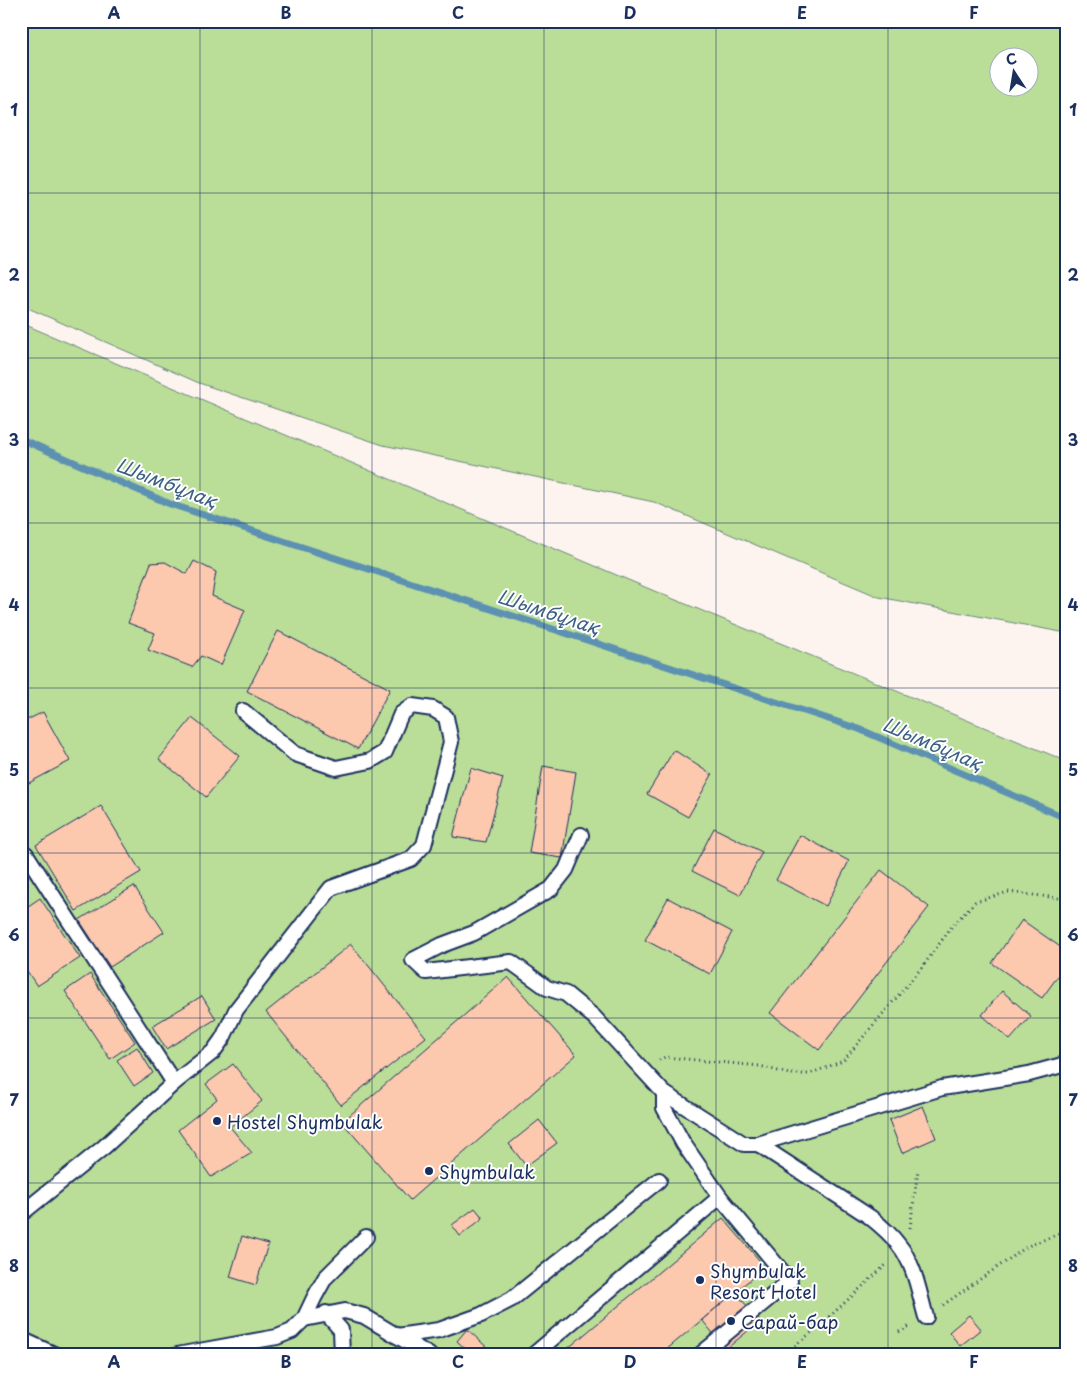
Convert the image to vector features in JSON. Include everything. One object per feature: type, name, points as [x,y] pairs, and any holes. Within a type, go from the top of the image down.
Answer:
[{"type":"lane","points":[[21,1214],[104,1147],[174,1083],[213,1052],[223,1038],[236,1010],[331,888],[411,859],[424,845],[451,742],[446,717],[433,709],[412,706],[401,714],[385,752],[370,761],[336,768],[295,754],[243,711]]},
{"type":"lane","points":[[581,835],[566,870],[551,889],[474,932],[442,945],[413,960],[426,972],[511,962],[547,988],[566,994],[587,1011],[664,1093],[744,1144],[758,1144],[942,1088],[1029,1074],[1066,1064]]},
{"type":"lane","points":[[26,854],[174,1083]]},
{"type":"lane","points":[[664,1093],[664,1108],[678,1134],[720,1197],[790,1281],[700,1355]]},
{"type":"lane","points":[[758,1144],[870,1217],[900,1245],[915,1275],[926,1317]]},
{"type":"lane","points":[[397,1336],[439,1330],[481,1315],[512,1299],[658,1180]]},
{"type":"lane","points":[[533,1355],[720,1197]]},
{"type":"lane","points":[[177,1355],[277,1337],[292,1330],[304,1319],[325,1278],[366,1237]]},
{"type":"lane","points":[[304,1319],[345,1311],[364,1316],[429,1355]]},
{"type":"lane","points":[[326,1314],[341,1330],[342,1355]]},
{"type":"lane","points":[[21,1340],[56,1355]]},
{"type":"path","points":[[645,1071],[665,1057],[760,1066],[789,1074],[808,1074],[830,1067],[843,1061],[923,966],[953,925],[975,902],[1008,892],[1066,899]]},
{"type":"path","points":[[783,1355],[816,1328],[893,1258],[910,1228],[918,1170]]},
{"type":"path","points":[[899,1332],[926,1317],[1028,1246],[1066,1231]]},
{"type":"green space","points":[[21,21],[1066,21],[1066,633],[879,597],[654,502],[383,445],[199,383],[21,305]]},
{"type":"green space","points":[[21,323],[659,593],[1066,761],[1066,1355],[21,1355]]},
{"type":"building","points":[[194,561],[216,572],[212,596],[245,610],[221,665],[201,656],[192,667],[148,650],[155,633],[128,623],[151,563],[165,562],[187,574]]},
{"type":"building","points":[[278,631],[390,689],[358,749],[247,691]]},
{"type":"building","points":[[43,712],[70,761],[25,785],[21,778],[21,723]]},
{"type":"building","points":[[192,718],[240,756],[206,797],[159,759]]},
{"type":"building","points":[[674,750],[712,775],[688,817],[647,794]]},
{"type":"building","points":[[543,766],[576,772],[562,858],[529,853]]},
{"type":"building","points":[[471,768],[503,778],[486,842],[453,837]]},
{"type":"building","points":[[101,806],[141,872],[76,911],[36,845]]},
{"type":"building","points":[[714,828],[762,852],[740,895],[692,871]]},
{"type":"building","points":[[800,835],[849,861],[826,906],[776,880]]},
{"type":"building","points":[[881,870],[929,907],[819,1050],[770,1013]]},
{"type":"building","points":[[134,886],[164,932],[110,967],[79,920]]},
{"type":"building","points":[[40,898],[80,958],[37,986],[21,962],[21,911]]},
{"type":"building","points":[[668,898],[732,932],[710,974],[645,940]]},
{"type":"building","points":[[1022,920],[1066,951],[1066,965],[1042,998],[992,963]]},
{"type":"building","points":[[351,944],[426,1037],[341,1105],[266,1012]]},
{"type":"building","points":[[90,974],[135,1042],[110,1059],[65,991]]},
{"type":"building","points":[[508,977],[576,1055],[410,1200],[342,1122]]},
{"type":"building","points":[[1002,991],[1031,1016],[1010,1040],[982,1015]]},
{"type":"building","points":[[202,996],[216,1019],[166,1049],[152,1026]]},
{"type":"building","points":[[137,1047],[153,1073],[134,1086],[117,1060]]},
{"type":"building","points":[[233,1064],[262,1101],[230,1127],[252,1153],[211,1177],[178,1130],[217,1099],[206,1084]]},
{"type":"building","points":[[923,1106],[936,1138],[902,1153],[889,1120]]},
{"type":"building","points":[[539,1120],[557,1143],[526,1166],[509,1144]]},
{"type":"building","points":[[475,1208],[483,1218],[460,1236],[452,1225]]},
{"type":"building","name":"Shymbulak Resort Hotel","points":[[723,1218],[765,1267],[660,1355],[560,1355]]},
{"type":"building","points":[[242,1236],[268,1244],[256,1285],[230,1277]]},
{"type":"building","name":"Сарай-бар","points":[[735,1292],[760,1321],[726,1349],[702,1320]]},
{"type":"building","points":[[969,1315],[981,1329],[960,1346],[949,1332]]},
{"type":"building","points":[[467,1329],[493,1353],[491,1355],[472,1355],[457,1341]]},
{"type":"waterway","name":"Шымбұлақ","points":[[21,439],[170,504],[859,729],[1066,818]]},
{"type":"place","name":"Hostel Shymbulak","points":[[217,1121]]},
{"type":"place","name":"Shymbulak","points":[[429,1171]]},
{"type":"place","name":"Shymbulak Resort Hotel","points":[[700,1280]]},
{"type":"place","name":"Сарай-бар","points":[[731,1321]]}]
